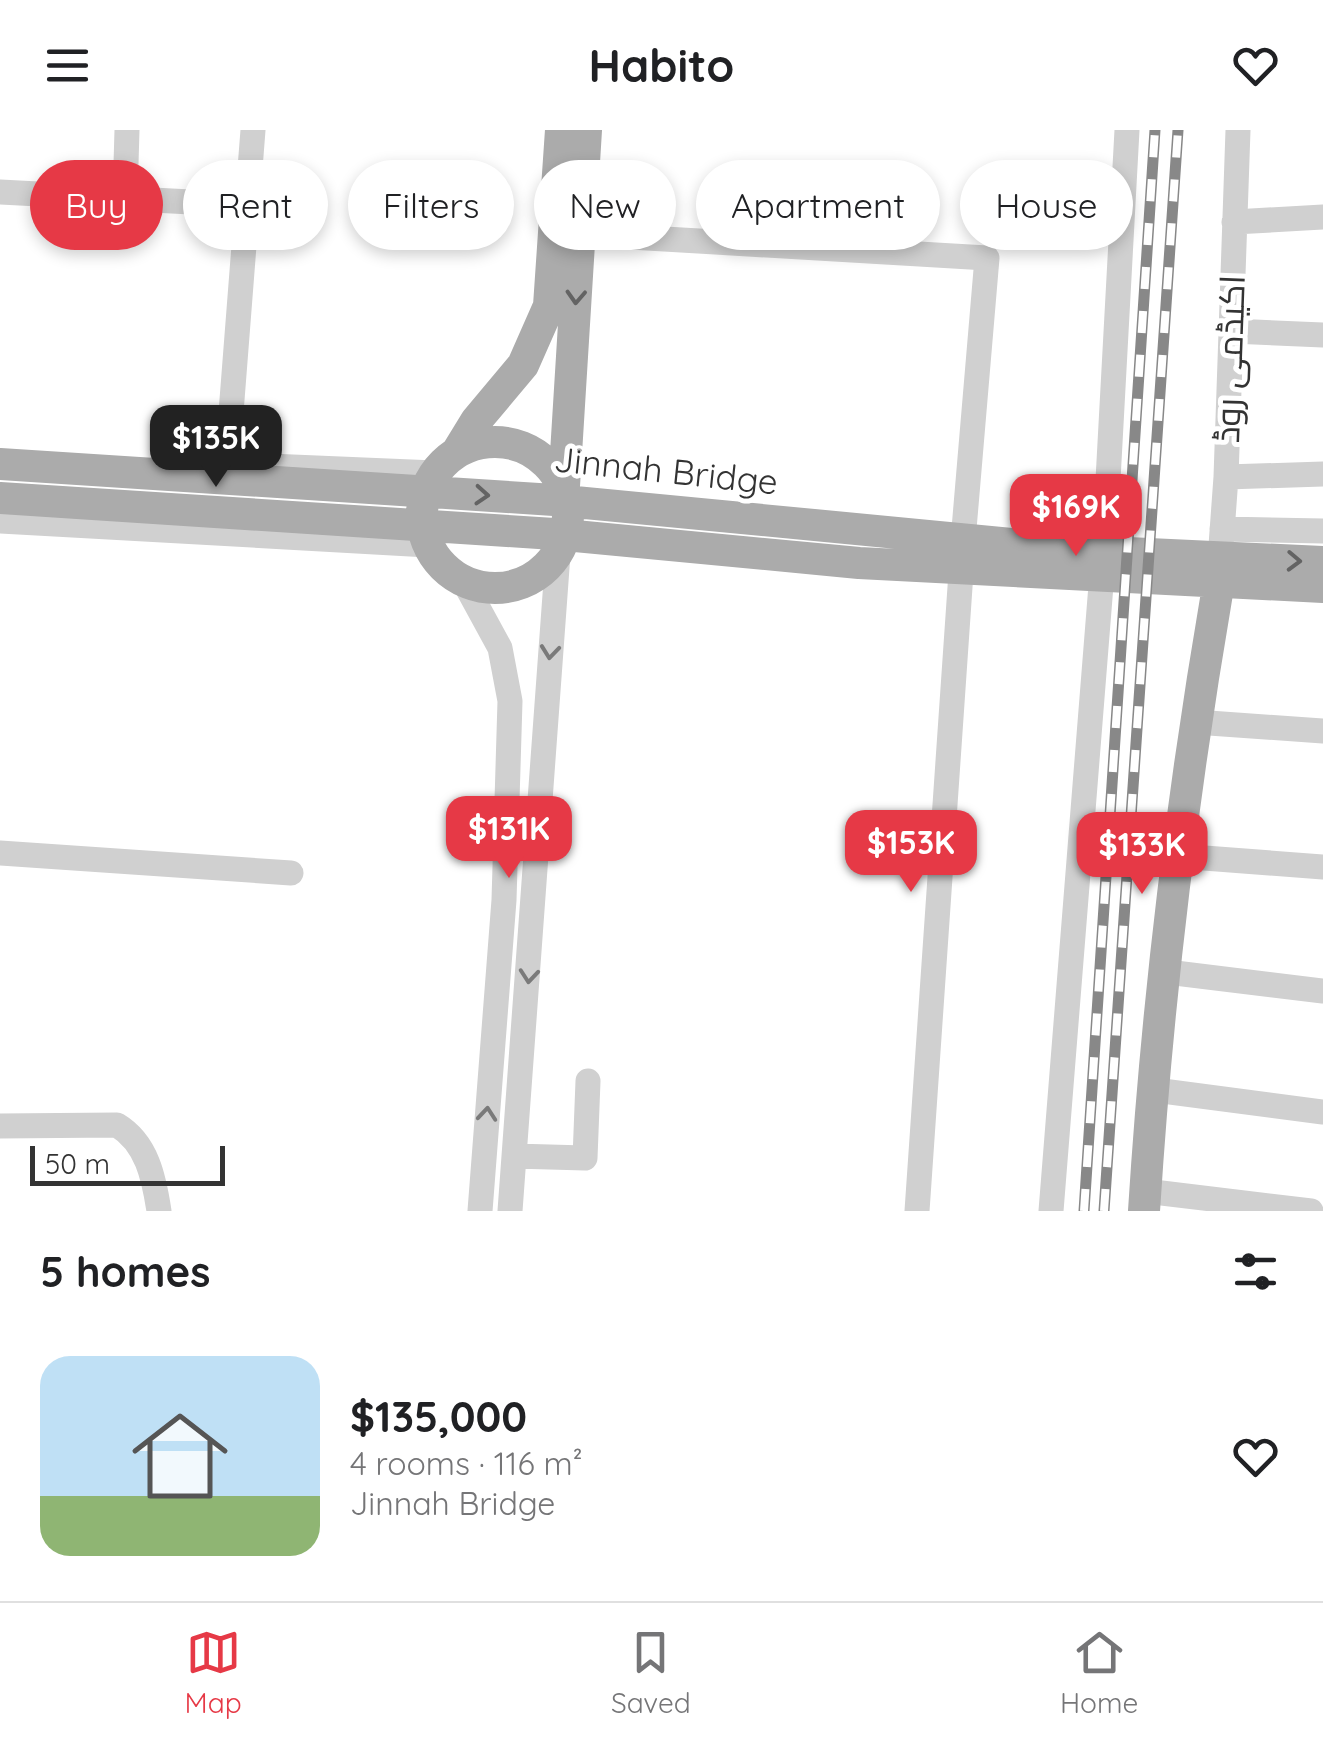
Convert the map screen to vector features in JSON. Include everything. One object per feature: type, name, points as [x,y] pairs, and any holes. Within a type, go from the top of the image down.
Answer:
[{"type":"main road","points":[[561,130],[550,306],[524,365],[476,421],[424,496],[422,520],[428,544],[443,566],[464,582],[498,589],[533,579],[559,551],[570,521],[564,490],[578,250]]},
{"type":"main road","points":[[584,160],[586,130]]},
{"type":"main road","points":[[446,463],[487,442],[518,445],[546,460],[564,490]]},
{"type":"main road","name":"Jinnah Bridge","points":[[0,464],[554,500],[1085,551],[1323,562]]},
{"type":"main road","name":"Jinnah Bridge","points":[[0,498],[554,534],[860,563],[1323,587]]},
{"type":"main road","points":[[1145,1201],[1208,592]]},
{"type":"street","points":[[126,160],[127,130]]},
{"type":"street","points":[[251,160],[253,130]]},
{"type":"street","points":[[1051,1211],[1110,588],[1105,535],[1127,130]]},
{"type":"street","name":"اکیڈمی روڈ","points":[[1208,592],[1222,528],[1226,476],[1238,130]]},
{"type":"street","points":[[0,192],[30,193]]},
{"type":"street","points":[[1234,222],[1323,217]]},
{"type":"street","points":[[676,240],[987,258],[960,582],[917,1211]]},
{"type":"street","points":[[227,464],[244,250]]},
{"type":"street","points":[[1231,331],[1323,335]]},
{"type":"street","points":[[0,449],[227,464],[446,463]]},
{"type":"street","points":[[1226,476],[1323,474]]},
{"type":"street","points":[[564,490],[964,529],[1105,535]]},
{"type":"street","points":[[0,521],[428,544]]},
{"type":"street","points":[[1222,528],[1323,532]]},
{"type":"street","points":[[510,1211],[559,551],[960,582],[1323,598]]},
{"type":"street","points":[[464,582],[500,648],[510,701],[504,900],[481,1211],[470,1211]]},
{"type":"street","points":[[1195,722],[1323,731]]},
{"type":"street","points":[[0,853],[291,873]]},
{"type":"street","points":[[1178,856],[1323,867]]},
{"type":"street","points":[[1166,972],[1323,991]]},
{"type":"street","points":[[514,1156],[585,1158],[588,1081]]},
{"type":"street","points":[[1156,1090],[1323,1112]]},
{"type":"street","points":[[0,1126],[117,1125],[132,1134],[143,1150],[160,1211]]},
{"type":"street","points":[[1145,1201],[1301,1210]]},
{"type":"railway","points":[[1084,1211],[1155,130]]},
{"type":"railway","points":[[1104,1211],[1178,130]]}]
